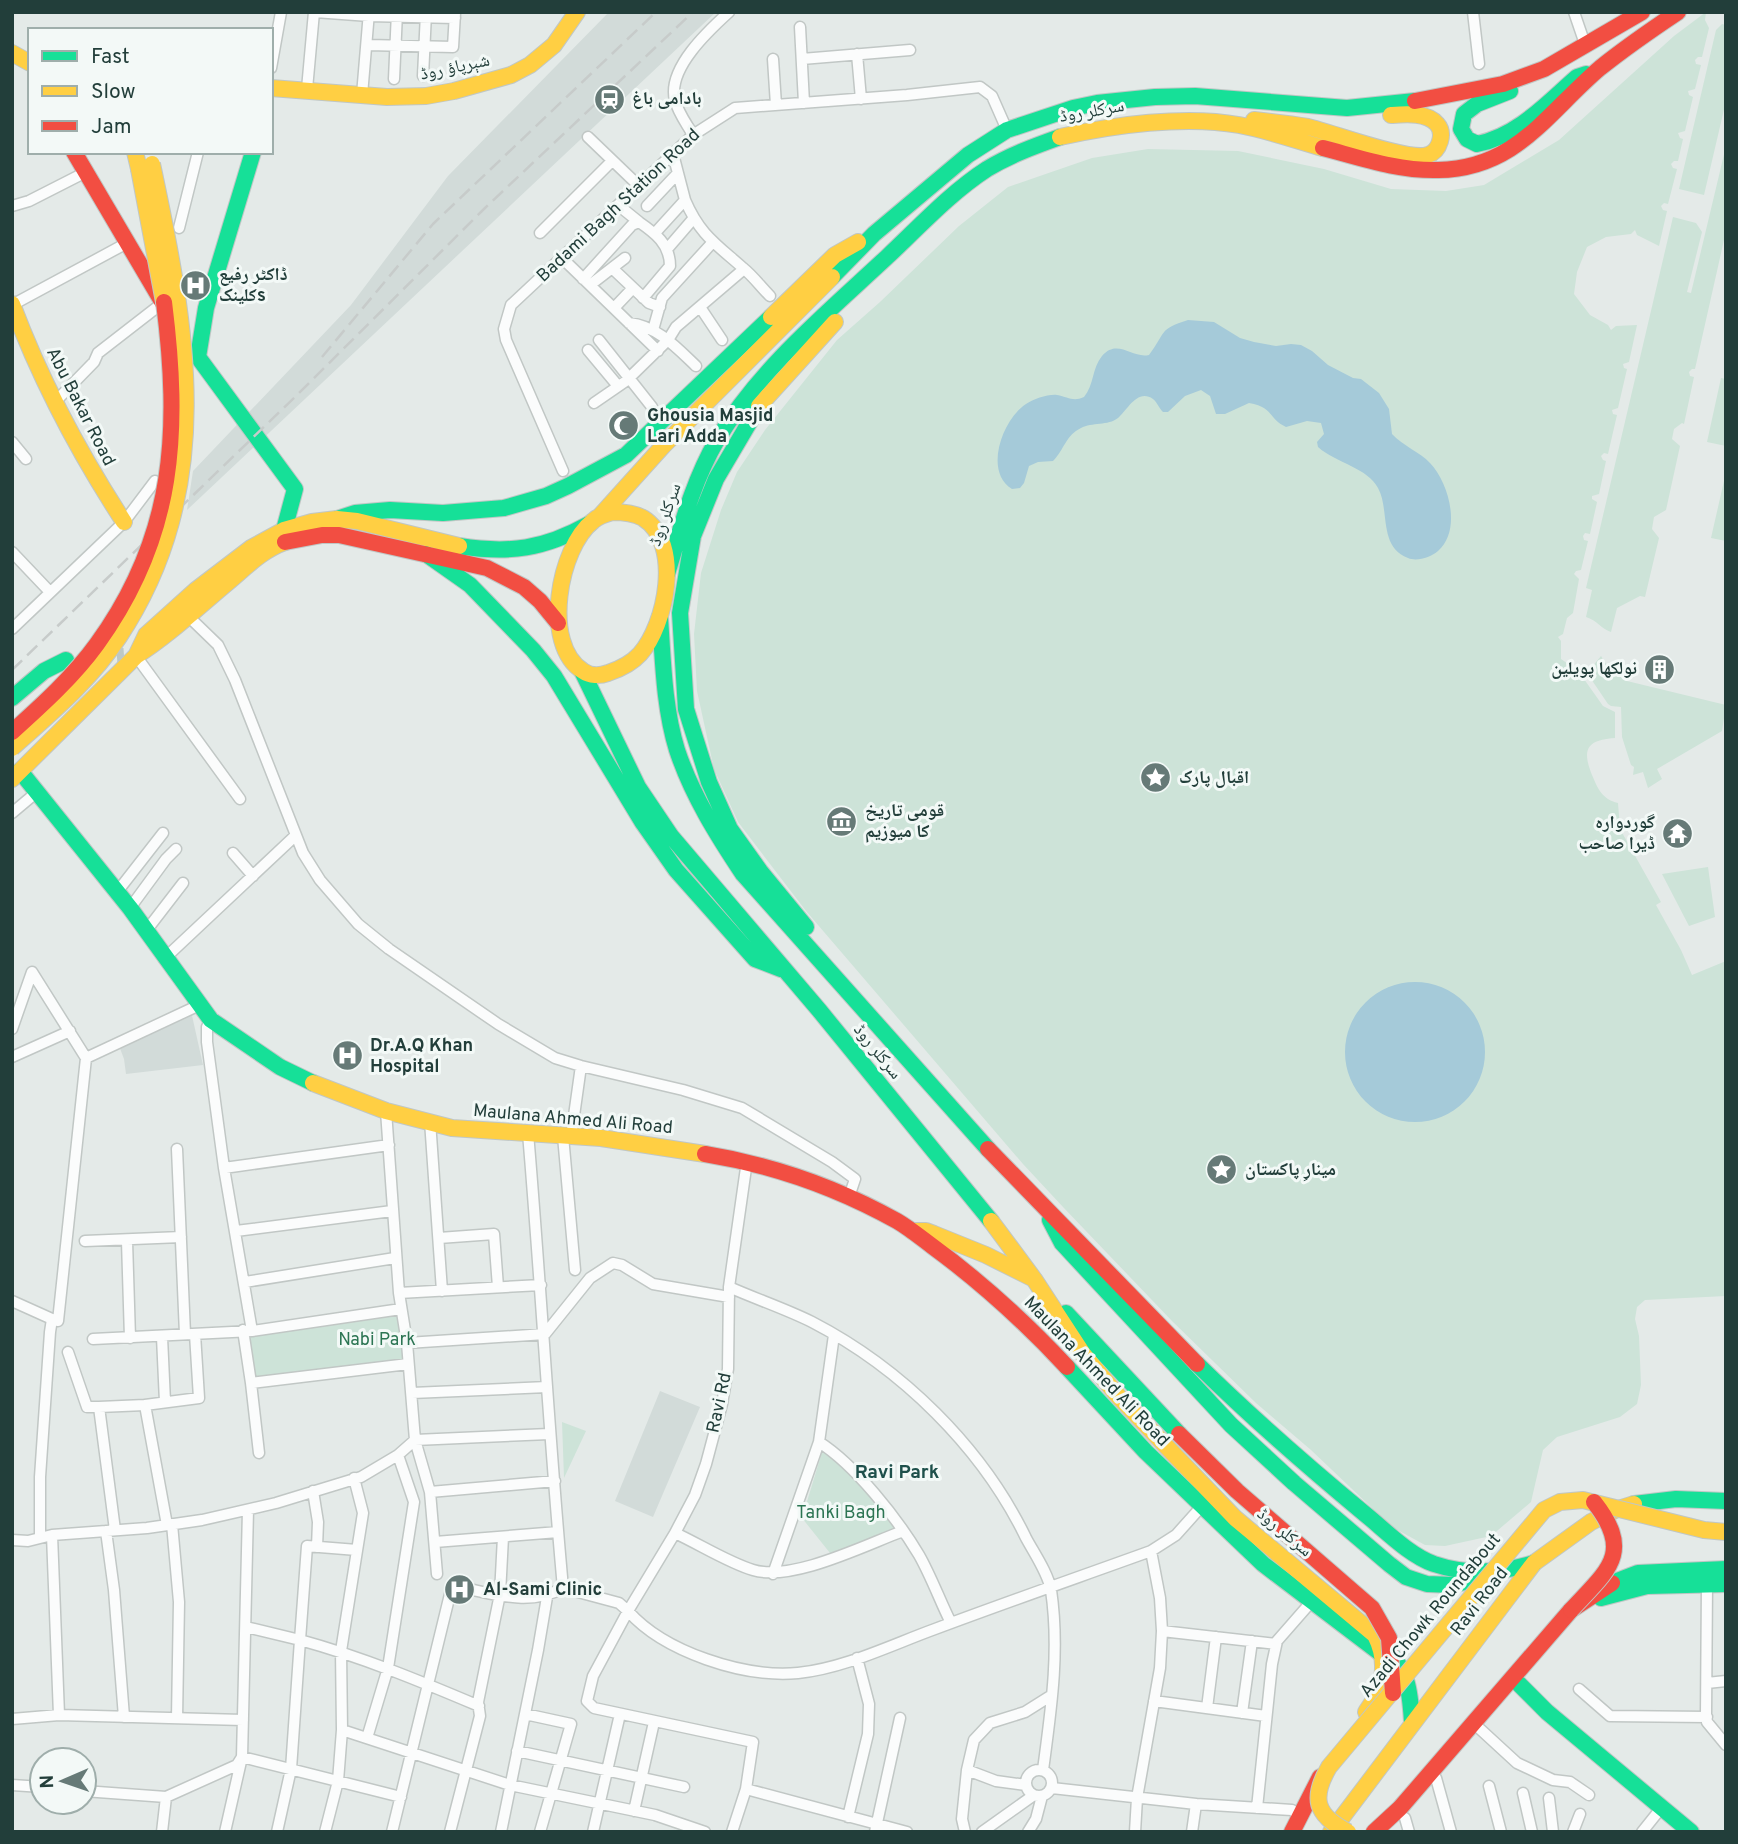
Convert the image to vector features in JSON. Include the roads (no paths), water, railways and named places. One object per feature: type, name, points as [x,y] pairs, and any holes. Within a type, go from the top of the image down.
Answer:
[{"type":"main road","name":"شېرپاؤ روڈ","points":[[273,88],[362,95],[440,94],[521,72],[556,43],[577,12]]},
{"type":"main road","name":"سرکلر روڈ","points":[[594,520],[663,446],[874,234],[968,155],[1007,130],[1073,108],[1154,97],[1195,96],[1346,108],[1424,100],[1479,90],[1545,69],[1642,12]]},
{"type":"main road","name":"سرکلر روڈ","points":[[667,574],[688,505],[716,441],[745,400],[778,362],[861,282],[986,168],[1042,142],[1104,127],[1145,123],[1222,122],[1254,128],[1394,167],[1454,169],[1485,161],[1513,148],[1534,133],[1599,69],[1678,12]]},
{"type":"main road","points":[[12,52],[28,62]]},
{"type":"main road","points":[[1545,69],[1518,87],[1468,107],[1460,120],[1466,139],[1476,144],[1494,140],[1526,120],[1577,77],[1599,69]]},
{"type":"main road","points":[[1222,122],[1259,120],[1290,123],[1419,156],[1435,151],[1441,139],[1439,127],[1427,116],[1412,113],[1369,116],[1346,108]]},
{"type":"main road","points":[[75,154],[151,286],[198,357],[295,489],[285,530]]},
{"type":"main road","points":[[198,357],[206,308],[252,154]]},
{"type":"main road","points":[[12,733],[73,672],[98,643],[116,616],[145,561],[167,482],[174,402],[171,352],[147,162]]},
{"type":"main road","points":[[12,748],[59,705],[119,636],[151,580],[164,550],[182,488],[187,432],[186,360],[168,240],[147,162]]},
{"type":"main road","points":[[16,775],[130,656],[146,635],[196,590],[251,548],[285,530],[355,513],[382,510],[443,513],[504,508],[546,496],[568,486],[626,455],[835,254],[874,234]]},
{"type":"main road","points":[[861,282],[850,307],[790,369],[756,409],[722,469],[707,497],[693,536],[680,613],[688,720],[705,773],[730,829],[760,871],[853,983],[870,1016]]},
{"type":"main road","name":"Abu Bakar Road","points":[[12,304],[24,341],[55,402],[87,464],[124,522]]},
{"type":"main road","points":[[337,519],[357,521],[481,550],[505,551],[552,543],[594,520],[621,512],[647,520],[661,544],[667,574],[660,617],[648,644],[626,667],[598,675],[582,671],[565,648],[558,623],[560,593],[566,568],[579,536],[594,520]]},
{"type":"main road","points":[[130,656],[156,643],[274,546],[295,539],[339,535],[467,562],[505,575],[540,601],[558,623]]},
{"type":"main road","points":[[426,554],[470,585],[533,650],[554,676],[643,824],[676,870],[755,959],[784,970]]},
{"type":"main road","name":"سرکلر روڈ","points":[[660,617],[672,732],[690,784],[723,844],[743,874],[990,1151],[1208,1375],[1282,1444],[1402,1544],[1431,1563],[1448,1568],[1482,1572],[1509,1571],[1534,1563]]},
{"type":"main road","points":[[12,698],[44,671],[66,660]]},
{"type":"main road","name":"سرکلر روڈ","points":[[582,671],[651,808],[693,864],[983,1210],[1034,1279],[1083,1354],[1119,1397],[1236,1518],[1345,1608],[1375,1635],[1382,1649]]},
{"type":"main road","name":"Maulana Ahmed Ali Road","points":[[16,775],[37,792],[130,908],[164,959],[211,1020],[280,1067],[328,1091],[386,1111],[452,1128],[601,1138],[662,1146],[747,1161],[849,1196],[912,1231],[957,1264],[1027,1324],[1201,1507],[1263,1564],[1382,1649]]},
{"type":"main road","name":"سرکلر روڈ","points":[[1044,1208],[1062,1243],[1231,1425],[1313,1500],[1406,1577],[1427,1584],[1453,1585],[1492,1574]]},
{"type":"main road","points":[[912,1231],[934,1234],[986,1255],[1034,1279]]},
{"type":"main road","name":"سرکلر روڈ","points":[[1034,1279],[1179,1434],[1237,1491],[1372,1608],[1389,1638],[1392,1693]]},
{"type":"main road","points":[[1105,1408],[1119,1397]]},
{"type":"main road","name":"Ravi Road","points":[[1331,1832],[1534,1563],[1561,1541],[1626,1506],[1689,1499],[1726,1501]]},
{"type":"main road","name":"Azadi Chowk Roundabout","points":[[1296,1827],[1341,1752],[1544,1510],[1567,1501],[1583,1500],[1704,1530],[1726,1532]]},
{"type":"main road","points":[[1374,1832],[1394,1815],[1607,1570],[1616,1550],[1613,1526],[1594,1502]]},
{"type":"main road","points":[[1571,1610],[1611,1583],[1638,1573],[1726,1569]]},
{"type":"main road","points":[[1393,1832],[1407,1825],[1436,1778],[1584,1608],[1623,1590],[1707,1583],[1726,1584]]},
{"type":"main road","points":[[1382,1649],[1401,1663],[1407,1675],[1412,1722]]},
{"type":"main road","points":[[1296,1827],[1311,1792],[1334,1753],[1378,1695],[1385,1678],[1382,1649]]},
{"type":"main road","points":[[1519,1684],[1547,1712],[1691,1832]]},
{"type":"main road","points":[[1318,1788],[1319,1802],[1326,1816],[1333,1824],[1348,1832]]},
{"type":"street","points":[[273,57],[281,12]]},
{"type":"street","points":[[307,89],[314,12],[455,15],[453,47],[368,46]]},
{"type":"street","points":[[693,135],[675,103],[673,91],[676,79],[705,34],[729,12]]},
{"type":"street","points":[[1473,12],[1479,64]]},
{"type":"street","points":[[1574,12],[1586,47]]},
{"type":"street","points":[[362,95],[369,14]]},
{"type":"street","points":[[394,79],[397,14]]},
{"type":"street","points":[[423,76],[426,15]]},
{"type":"street","points":[[800,27],[804,103]]},
{"type":"street","points":[[802,59],[910,50]]},
{"type":"street","points":[[857,54],[861,99]]},
{"type":"street","points":[[773,59],[776,105]]},
{"type":"street","name":"Badami Bagh Station Road","points":[[563,471],[514,361],[504,329],[511,305],[693,135],[735,108],[980,87],[992,96],[1007,130]]},
{"type":"street","points":[[588,137],[639,186]]},
{"type":"street","points":[[179,228],[198,154]]},
{"type":"street","points":[[673,154],[693,219],[712,243],[744,269],[770,296]]},
{"type":"street","points":[[540,233],[612,161]]},
{"type":"street","points":[[12,206],[29,201],[86,172]]},
{"type":"street","points":[[647,206],[678,173]]},
{"type":"street","points":[[654,233],[685,200]]},
{"type":"street","points":[[618,205],[654,233],[668,248],[670,266],[643,298]]},
{"type":"street","points":[[668,248],[693,219]]},
{"type":"street","points":[[586,282],[632,225],[639,222]]},
{"type":"street","points":[[12,304],[127,243]]},
{"type":"street","points":[[653,330],[662,298],[712,243]]},
{"type":"street","points":[[586,282],[625,258]]},
{"type":"street","points":[[563,259],[658,351]]},
{"type":"street","points":[[611,268],[649,303],[660,307]]},
{"type":"street","points":[[594,403],[630,377],[658,351],[676,327],[744,269]]},
{"type":"street","points":[[614,308],[633,288]]},
{"type":"street","points":[[700,307],[722,340]]},
{"type":"street","points":[[55,402],[94,362],[98,353],[156,308]]},
{"type":"street","points":[[629,323],[644,324],[668,340],[696,366]]},
{"type":"street","points":[[599,340],[652,407]]},
{"type":"street","points":[[588,350],[618,386]]},
{"type":"street","points":[[12,442],[26,458]]},
{"type":"street","points":[[12,629],[124,522],[155,481]]},
{"type":"street","points":[[12,552],[50,592]]},
{"type":"street","points":[[187,615],[218,645],[235,680],[295,836],[320,880],[358,924],[389,949],[498,1024],[555,1058],[683,1090],[742,1108],[832,1162],[855,1179],[849,1196]]},
{"type":"street","points":[[130,656],[240,799]]},
{"type":"street","points":[[12,813],[37,792]]},
{"type":"street","points":[[117,892],[163,833]]},
{"type":"street","points":[[164,959],[295,836]]},
{"type":"street","points":[[130,908],[176,849]]},
{"type":"street","points":[[233,853],[253,876]]},
{"type":"street","points":[[146,931],[183,883]]},
{"type":"street","points":[[12,1029],[32,972],[86,1058],[58,1321],[12,1301]]},
{"type":"street","points":[[86,1058],[193,1007]]},
{"type":"street","points":[[211,1020],[206,1027],[206,1042],[224,1168],[245,1282],[251,1383],[259,1453]]},
{"type":"street","points":[[12,1057],[70,1031]]},
{"type":"street","points":[[575,1270],[567,1136],[581,1066]]},
{"type":"street","points":[[386,1111],[395,1258],[407,1343],[415,1440],[430,1492],[437,1574]]},
{"type":"street","points":[[430,1121],[442,1291]]},
{"type":"street","points":[[528,1133],[545,1334],[549,1434],[563,1588]]},
{"type":"street","points":[[224,1168],[389,1145]]},
{"type":"street","points":[[68,1352],[87,1407],[145,1405],[200,1398],[190,1334],[181,1237],[177,1149]]},
{"type":"street","name":"Ravi Rd","points":[[620,1714],[594,1708],[587,1701],[593,1676],[675,1533],[695,1495],[706,1464],[722,1404],[728,1368],[729,1292],[747,1161]]},
{"type":"street","points":[[236,1231],[392,1212]]},
{"type":"street","points":[[439,1238],[494,1234],[498,1287]]},
{"type":"street","points":[[85,1241],[181,1237]]},
{"type":"street","points":[[127,1241],[130,1338]]},
{"type":"street","points":[[245,1282],[395,1258]]},
{"type":"street","points":[[407,1343],[545,1334],[590,1278],[613,1263],[622,1265],[653,1284],[729,1292],[811,1321],[886,1369],[931,1409],[993,1481],[1018,1521],[1051,1587],[1056,1651],[1043,1770]]},
{"type":"street","points":[[399,1293],[541,1285]]},
{"type":"street","points":[[93,1339],[248,1331],[401,1308]]},
{"type":"street","points":[[40,1536],[42,1441],[52,1319]]},
{"type":"street","points":[[774,1574],[819,1442],[834,1335]]},
{"type":"street","points":[[162,1336],[165,1402]]},
{"type":"street","points":[[251,1383],[408,1364]]},
{"type":"street","points":[[412,1393],[547,1387]]},
{"type":"street","points":[[145,1405],[170,1525],[179,1602],[177,1718]]},
{"type":"street","points":[[99,1407],[124,1717]]},
{"type":"street","points":[[12,1540],[28,1541],[40,1536],[170,1525],[248,1510],[354,1479],[398,1455],[415,1440],[549,1434]]},
{"type":"street","points":[[819,1442],[839,1454],[903,1531],[920,1556],[951,1623]]},
{"type":"street","points":[[367,1738],[388,1668],[414,1502],[398,1455]]},
{"type":"street","points":[[325,1832],[338,1781],[342,1730],[341,1651],[363,1513],[354,1479]]},
{"type":"street","points":[[430,1492],[555,1481]]},
{"type":"street","points":[[313,1491],[318,1522],[317,1547]]},
{"type":"street","points":[[392,1832],[452,1586],[523,1599],[547,1597],[563,1588],[619,1603],[638,1622],[660,1638],[694,1654],[752,1672],[800,1672],[857,1658],[1151,1551],[1177,1535],[1201,1507]]},
{"type":"street","points":[[225,1832],[242,1757],[248,1510]]},
{"type":"street","points":[[675,1533],[753,1570],[774,1574],[830,1559],[903,1531]]},
{"type":"street","points":[[435,1542],[558,1532]]},
{"type":"street","points":[[52,1535],[59,1715]]},
{"type":"street","points":[[450,1832],[480,1717],[479,1706],[500,1594],[503,1537]]},
{"type":"street","points":[[277,1832],[291,1769],[307,1546],[357,1550]]},
{"type":"street","points":[[1135,1832],[1137,1798],[1160,1668],[1160,1598],[1151,1551]]},
{"type":"street","points":[[1707,1583],[1707,1722],[1726,1745]]},
{"type":"street","points":[[500,1832],[547,1597]]},
{"type":"street","points":[[1257,1808],[1276,1644],[1312,1601]]},
{"type":"street","points":[[246,1627],[341,1651],[479,1706]]},
{"type":"street","points":[[1162,1631],[1276,1644]]},
{"type":"street","points":[[1208,1708],[1216,1637]]},
{"type":"street","points":[[1242,1713],[1252,1642]]},
{"type":"street","points":[[848,1817],[868,1734],[869,1704],[857,1658]]},
{"type":"street","points":[[1707,1683],[1726,1681]]},
{"type":"street","points":[[1579,1689],[1610,1716],[1707,1717]]},
{"type":"street","points":[[965,1832],[962,1819],[967,1770],[974,1740],[990,1723],[1025,1712],[1052,1695]]},
{"type":"street","points":[[1154,1701],[1266,1716]]},
{"type":"street","points":[[525,1714],[571,1724],[540,1832]]},
{"type":"street","points":[[593,1832],[620,1714],[753,1742],[746,1789],[732,1832]]},
{"type":"street","points":[[12,1719],[59,1715],[243,1720]]},
{"type":"street","points":[[876,1828],[900,1718]]},
{"type":"street","points":[[634,1811],[654,1722]]},
{"type":"street","points":[[1480,1729],[1517,1763],[1553,1780],[1570,1782],[1589,1795]]},
{"type":"street","points":[[342,1730],[510,1785],[655,1815],[703,1831]]},
{"type":"street","points":[[517,1751],[684,1787]]},
{"type":"street","points":[[242,1757],[401,1797]]},
{"type":"street","points":[[98,1792],[166,1797],[237,1765],[242,1757]]},
{"type":"street","points":[[967,1770],[996,1782],[1026,1785],[1038,1796]]},
{"type":"street","points":[[1026,1785],[1030,1773],[1043,1770],[1050,1775],[1052,1788]]},
{"type":"street","points":[[1436,1778],[1451,1832]]},
{"type":"street","points":[[1489,1786],[1502,1832]]},
{"type":"street","points":[[982,1832],[1052,1788],[1196,1804],[1292,1810],[1296,1827]]},
{"type":"street","points":[[746,1789],[848,1817],[876,1828],[907,1832]]},
{"type":"street","points":[[1523,1793],[1532,1832]]},
{"type":"street","points":[[1028,1832],[1035,1819],[1038,1796]]},
{"type":"street","points":[[162,1832],[166,1797]]},
{"type":"street","points":[[1549,1798],[1553,1832]]},
{"type":"street","points":[[1192,1832],[1196,1804]]},
{"type":"street","points":[[1642,1832],[1662,1807]]},
{"type":"street","points":[[1573,1832],[1580,1814]]},
{"type":"water","points":[[1188,320],[1214,322],[1240,338],[1254,342],[1276,346],[1301,345],[1328,365],[1353,378],[1361,379],[1379,393],[1389,409],[1392,434],[1430,463],[1443,482],[1451,519],[1450,531],[1438,551],[1428,557],[1416,559],[1399,553],[1388,537],[1382,497],[1378,488],[1367,475],[1318,447],[1317,442],[1324,434],[1321,423],[1307,421],[1286,427],[1263,407],[1249,403],[1225,414],[1216,414],[1210,396],[1201,390],[1185,396],[1168,412],[1163,412],[1154,400],[1147,396],[1137,398],[1118,418],[1085,426],[1076,431],[1053,461],[1029,466],[1020,488],[1012,489],[1003,481],[998,458],[1000,445],[1010,421],[1026,404],[1045,396],[1057,395],[1074,399],[1084,397],[1099,361],[1108,351],[1119,349],[1149,355],[1167,329]]},
{"type":"water","points":[[1415,982],[1442,987],[1465,1002],[1480,1025],[1485,1052],[1480,1079],[1465,1102],[1442,1117],[1415,1122],[1388,1117],[1365,1102],[1350,1079],[1345,1052],[1350,1025],[1365,1002],[1388,987]]},
{"type":"tunnel","points":[[93,658],[124,656]]},
{"type":"railway","points":[[322,357],[433,224],[656,12]]},
{"type":"railway","points":[[12,670],[297,395],[485,208],[693,12]]},
{"type":"place","name":"بادامی باغ","points":[[609,99]]},
{"type":"place","name":"ڈاکٹر رفیع کلینکs","points":[[196,285]]},
{"type":"place","name":"Ghousia Masjid Lari Adda","points":[[624,426]]},
{"type":"place","name":"نولکھا پویلین","points":[[1660,669]]},
{"type":"place","name":"اقبال پارک","points":[[1156,778]]},
{"type":"place","name":"قومی تاریخ کا میوزیم","points":[[842,821]]},
{"type":"place","name":"گوردوارہ ڈیرا صاحب","points":[[1678,833]]},
{"type":"place","name":"Dr.A.Q Khan Hospital","points":[[347,1056]]},
{"type":"place","name":"مینارِ پاکستان","points":[[1222,1170]]},
{"type":"place","name":"Al-Sami Clinic","points":[[460,1590]]},
{"type":"district","name":"Ravi Park","points":[[897,1473]]},
{"type":"park label","name":"Nabi Park","points":[[377,1340]]},
{"type":"park label","name":"Tanki Bagh","points":[[841,1513]]}]
